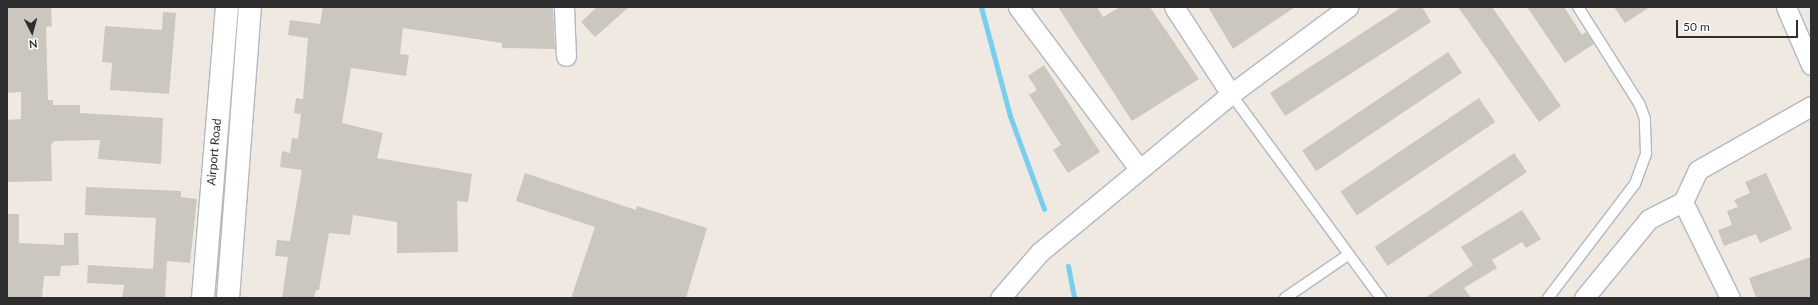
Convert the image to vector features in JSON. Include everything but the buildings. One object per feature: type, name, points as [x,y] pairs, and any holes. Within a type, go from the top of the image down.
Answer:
[{"type":"main road","name":"Airport Road","points":[[203,298],[227,7]]},
{"type":"main road","points":[[228,298],[250,7]]},
{"type":"street","points":[[564,7],[566,56]]},
{"type":"street","points":[[1018,7],[1139,170]]},
{"type":"street","points":[[1174,7],[1231,94]]},
{"type":"street","points":[[1786,7],[1811,65]]},
{"type":"street","points":[[1000,298],[1040,252],[1231,94],[1342,9]]},
{"type":"street","points":[[1584,298],[1649,219],[1683,202],[1698,170],[1811,106]]},
{"type":"street","points":[[1683,202],[1730,298]]},
{"type":"lane","points":[[1548,298],[1635,184],[1646,153],[1645,118],[1640,105],[1578,7]]},
{"type":"lane","points":[[1231,94],[1381,298]]},
{"type":"lane","points":[[1285,298],[1348,255]]},
{"type":"waterway","points":[[981,7],[1010,116],[1044,209]]},
{"type":"waterway","points":[[1068,266],[1074,298]]}]
